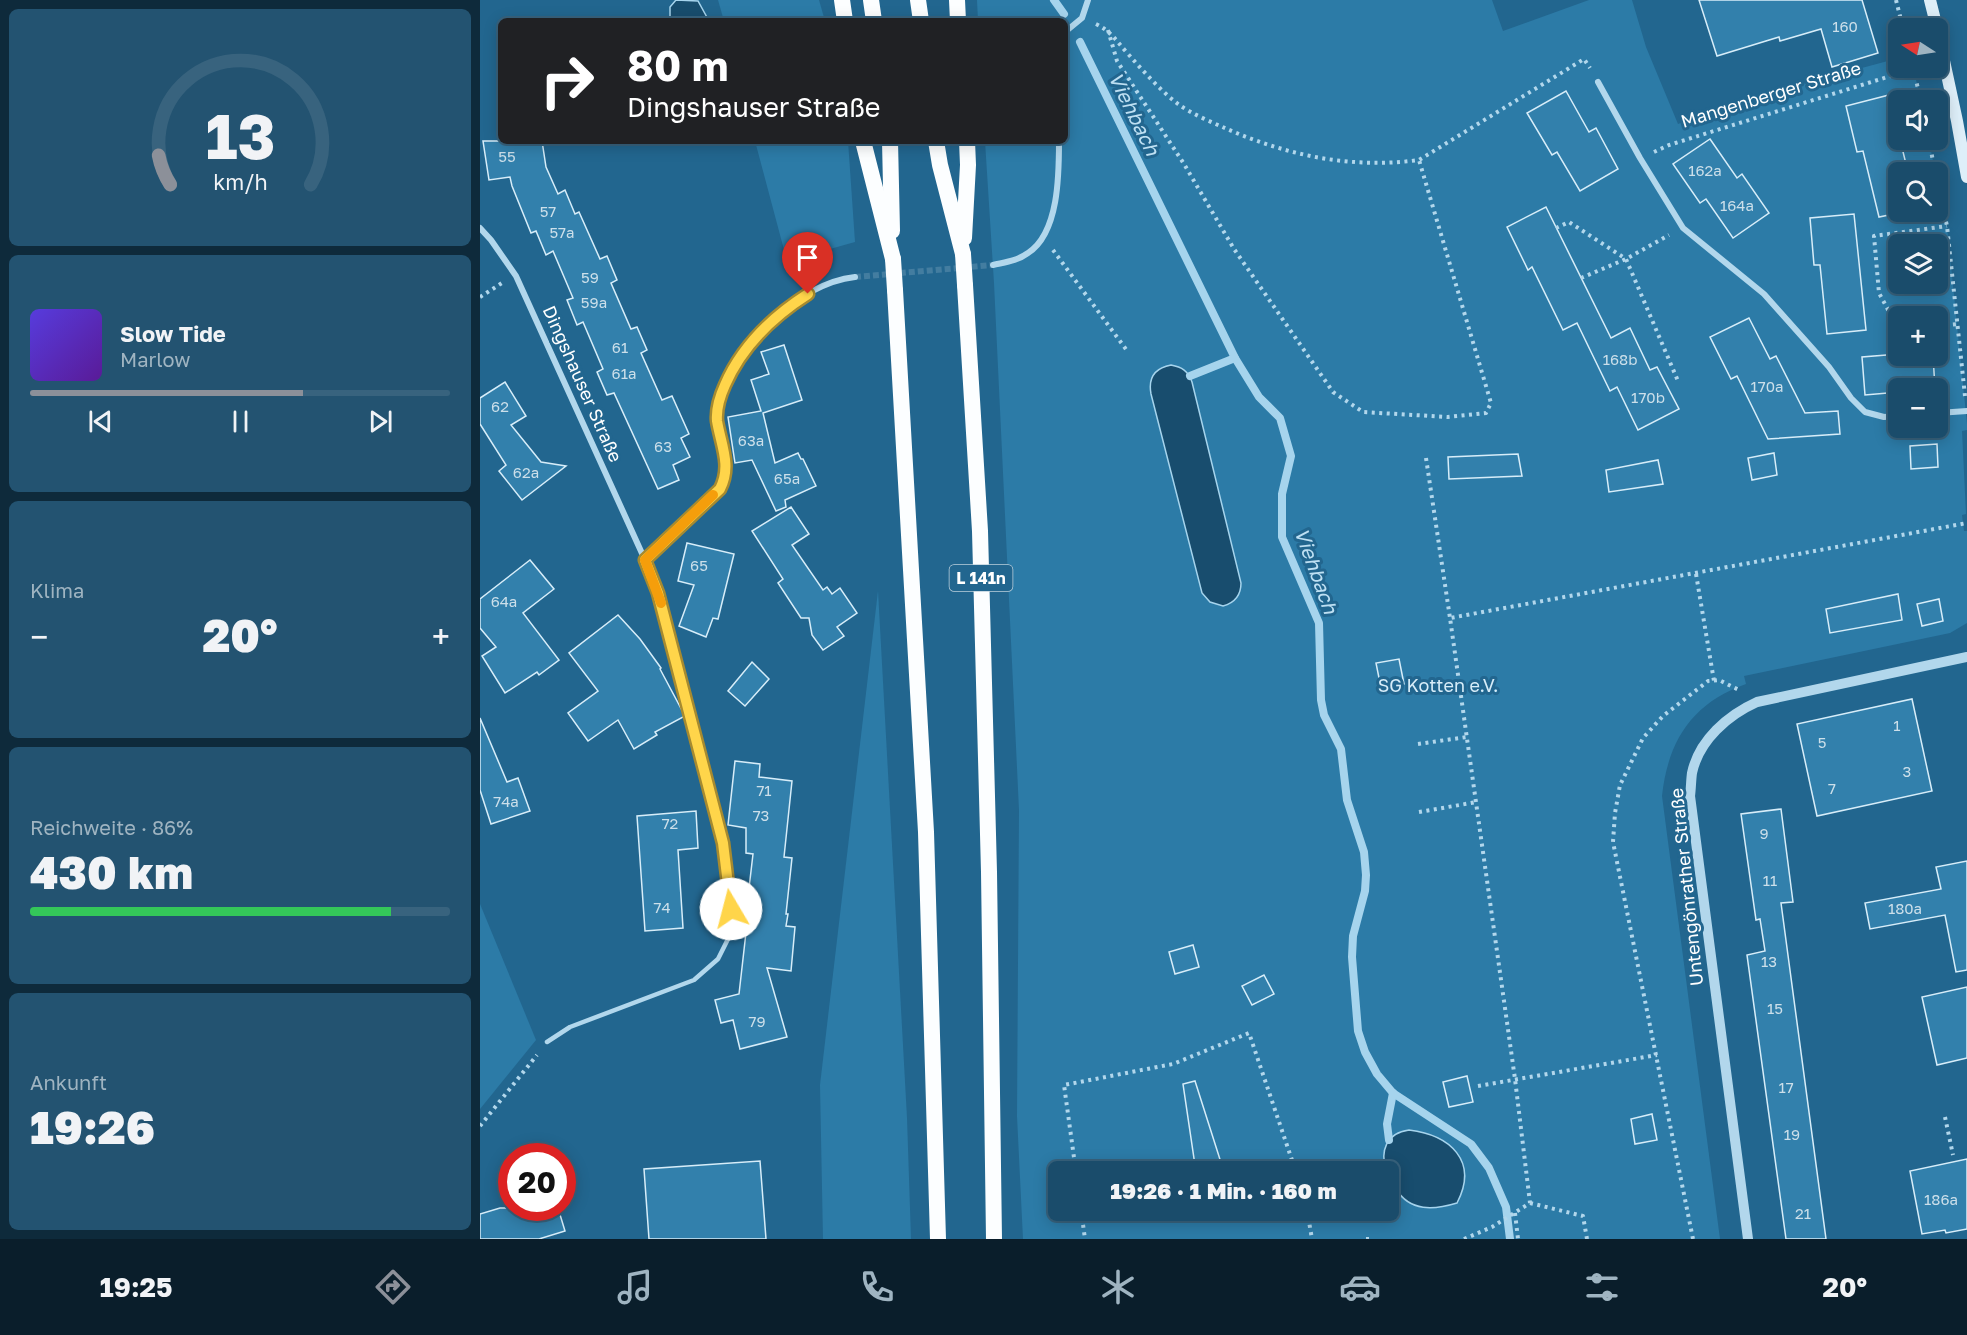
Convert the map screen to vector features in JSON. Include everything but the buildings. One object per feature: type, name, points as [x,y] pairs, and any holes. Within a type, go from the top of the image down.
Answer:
[{"type":"highway","points":[[842,0],[845,18]]},
{"type":"highway","points":[[871,0],[874,18]]},
{"type":"highway","points":[[918,0],[921,18]]},
{"type":"highway","points":[[957,0],[958,18]]},
{"type":"highway","points":[[864,144],[893,259]]},
{"type":"highway","points":[[890,144],[893,259],[926,832],[938,1239]]},
{"type":"highway","name":"L 141n","points":[[936,144],[963,254],[980,531],[989,872],[994,1239]]},
{"type":"highway","points":[[963,254],[968,165],[966,144]]},
{"type":"main road","points":[[1930,0],[1934,18]]},
{"type":"main road","points":[[1948,78],[1967,177]]},
{"type":"street","points":[[1068,30],[1082,18],[1088,0]]},
{"type":"street","points":[[1598,82],[1640,158],[1683,228],[1764,294],[1829,367],[1851,398],[1865,412],[1888,417]]},
{"type":"street","points":[[993,265],[1022,257],[1031,252],[1041,241],[1048,228],[1054,202],[1059,144]]},
{"type":"street","name":"Dingshauser Straße","points":[[480,228],[516,276],[645,560]]},
{"type":"street","points":[[645,560],[720,489],[725,479],[725,456],[717,422],[717,410],[725,385],[741,354],[766,326],[792,304],[824,284],[855,277]]},
{"type":"street","points":[[1948,413],[1966,412]]},
{"type":"street","name":"Untengönrather Straße","points":[[1748,1239],[1690,796],[1692,772],[1700,752],[1727,719],[1738,710],[1757,702],[1967,657]]},
{"type":"lane","name":"Dingshauser Straße","points":[[547,1042],[570,1027],[694,980],[718,959],[728,939],[731,909],[723,843],[658,593],[645,560]]},
{"type":"path","points":[[1896,0],[1901,18]]},
{"type":"path","points":[[1082,18],[1108,30],[1148,76],[1179,104],[1215,124],[1257,142],[1331,161],[1392,164],[1419,159],[1584,59],[1598,82]]},
{"type":"path","points":[[1108,30],[1117,61],[1184,164],[1234,249],[1333,392],[1363,412],[1448,417],[1486,413],[1491,403],[1419,159]]},
{"type":"path","name":"Mangenberger Straße","points":[[1640,158],[1669,145],[1888,76]]},
{"type":"path","points":[[1556,228],[1569,222],[1626,259],[1678,381]]},
{"type":"path","points":[[1946,222],[1965,372],[1966,412]]},
{"type":"path","points":[[1888,310],[1879,293],[1874,236],[1947,226]]},
{"type":"path","points":[[1581,278],[1626,259],[1683,228]]},
{"type":"path","points":[[1041,241],[1052,248],[1128,352]]},
{"type":"path","points":[[480,297],[516,276]]},
{"type":"path","points":[[1948,325],[1958,324]]},
{"type":"path","points":[[1425,458],[1477,802],[1530,1203]]},
{"type":"path","points":[[1450,618],[1967,523]]},
{"type":"path","points":[[1696,574],[1714,681]]},
{"type":"path","points":[[1692,1239],[1613,842],[1615,813],[1620,785],[1643,738],[1683,699],[1708,681],[1714,681],[1728,683],[1757,702]]},
{"type":"path","points":[[1418,744],[1467,737]]},
{"type":"path","points":[[1419,812],[1477,802]]},
{"type":"path","points":[[1074,1161],[1064,1085],[1173,1064],[1249,1033],[1292,1161]]},
{"type":"path","points":[[480,1126],[547,1042]]},
{"type":"path","points":[[1478,1086],[1657,1055]]},
{"type":"path","points":[[1945,1117],[1953,1155]]},
{"type":"path","points":[[1464,1239],[1492,1227],[1530,1203],[1583,1216],[1587,1239]]},
{"type":"path","points":[[1515,1213],[1518,1239]]},
{"type":"path","points":[[1083,1221],[1085,1239]]},
{"type":"path","points":[[1309,1221],[1312,1239]]},
{"type":"green space","points":[[718,0],[819,0],[824,18],[723,18]]},
{"type":"green space","name":"SG Kotten e.V.","points":[[977,0],[1492,0],[1503,31],[1589,0],[1632,0],[1646,47],[1678,124],[1743,100],[1888,61],[1888,78],[1916,78],[1918,90],[1888,90],[1888,150],[1931,150],[1933,162],[1888,162],[1888,222],[1946,222],[1948,234],[1888,234],[1888,294],[1948,294],[1948,236],[1967,424],[1967,430],[1962,431],[1966,514],[1962,515],[1964,531],[1967,531],[1967,623],[1950,633],[1744,676],[1746,684],[1727,692],[1697,713],[1677,741],[1670,758],[1662,796],[1720,1239],[1023,1239],[1017,1116],[1019,810],[985,144],[1068,144],[1068,18],[978,18]]},
{"type":"green space","points":[[756,144],[848,144],[855,242],[787,261]]},
{"type":"green space","points":[[878,591],[907,1118],[911,1239],[823,1239],[820,1085]]},
{"type":"green space","points":[[480,904],[536,1040],[480,1109]]},
{"type":"shaded area","points":[[676,0],[698,1],[707,18],[670,18],[670,7]]},
{"type":"shaded area","points":[[1171,365],[1184,370],[1192,382],[1241,583],[1240,592],[1236,598],[1223,606],[1210,602],[1202,593],[1151,394],[1150,388],[1154,375],[1157,371]]},
{"type":"shaded area","points":[[1409,1130],[1424,1133],[1448,1144],[1457,1153],[1465,1175],[1457,1203],[1440,1207],[1423,1207],[1408,1202],[1402,1196],[1399,1192],[1399,1161],[1384,1161],[1387,1144],[1390,1139]]},
{"type":"waterway","name":"Viehbach","points":[[1054,0],[1064,14]]},
{"type":"waterway","name":"Viehbach","points":[[1080,42],[1235,358],[1259,397],[1280,418],[1291,456],[1282,494],[1282,537],[1319,623],[1321,700],[1324,715],[1341,749],[1347,800],[1364,852],[1365,891],[1353,936],[1352,957],[1358,1031],[1365,1052],[1377,1074],[1393,1093],[1471,1144],[1489,1168],[1506,1207],[1510,1239]]},
{"type":"waterway","points":[[1190,376],[1235,358]]},
{"type":"waterway","points":[[1389,1140],[1387,1124],[1393,1093]]},
{"type":"tunnel","points":[[855,277],[993,265]]},
{"type":"slow traffic","points":[[661,603],[645,560],[713,495]]},
{"type":"route","points":[[731,909],[723,843],[658,593],[645,560],[720,489],[725,479],[726,468],[717,422],[717,410],[728,377],[753,339],[779,314],[808,294]]}]
